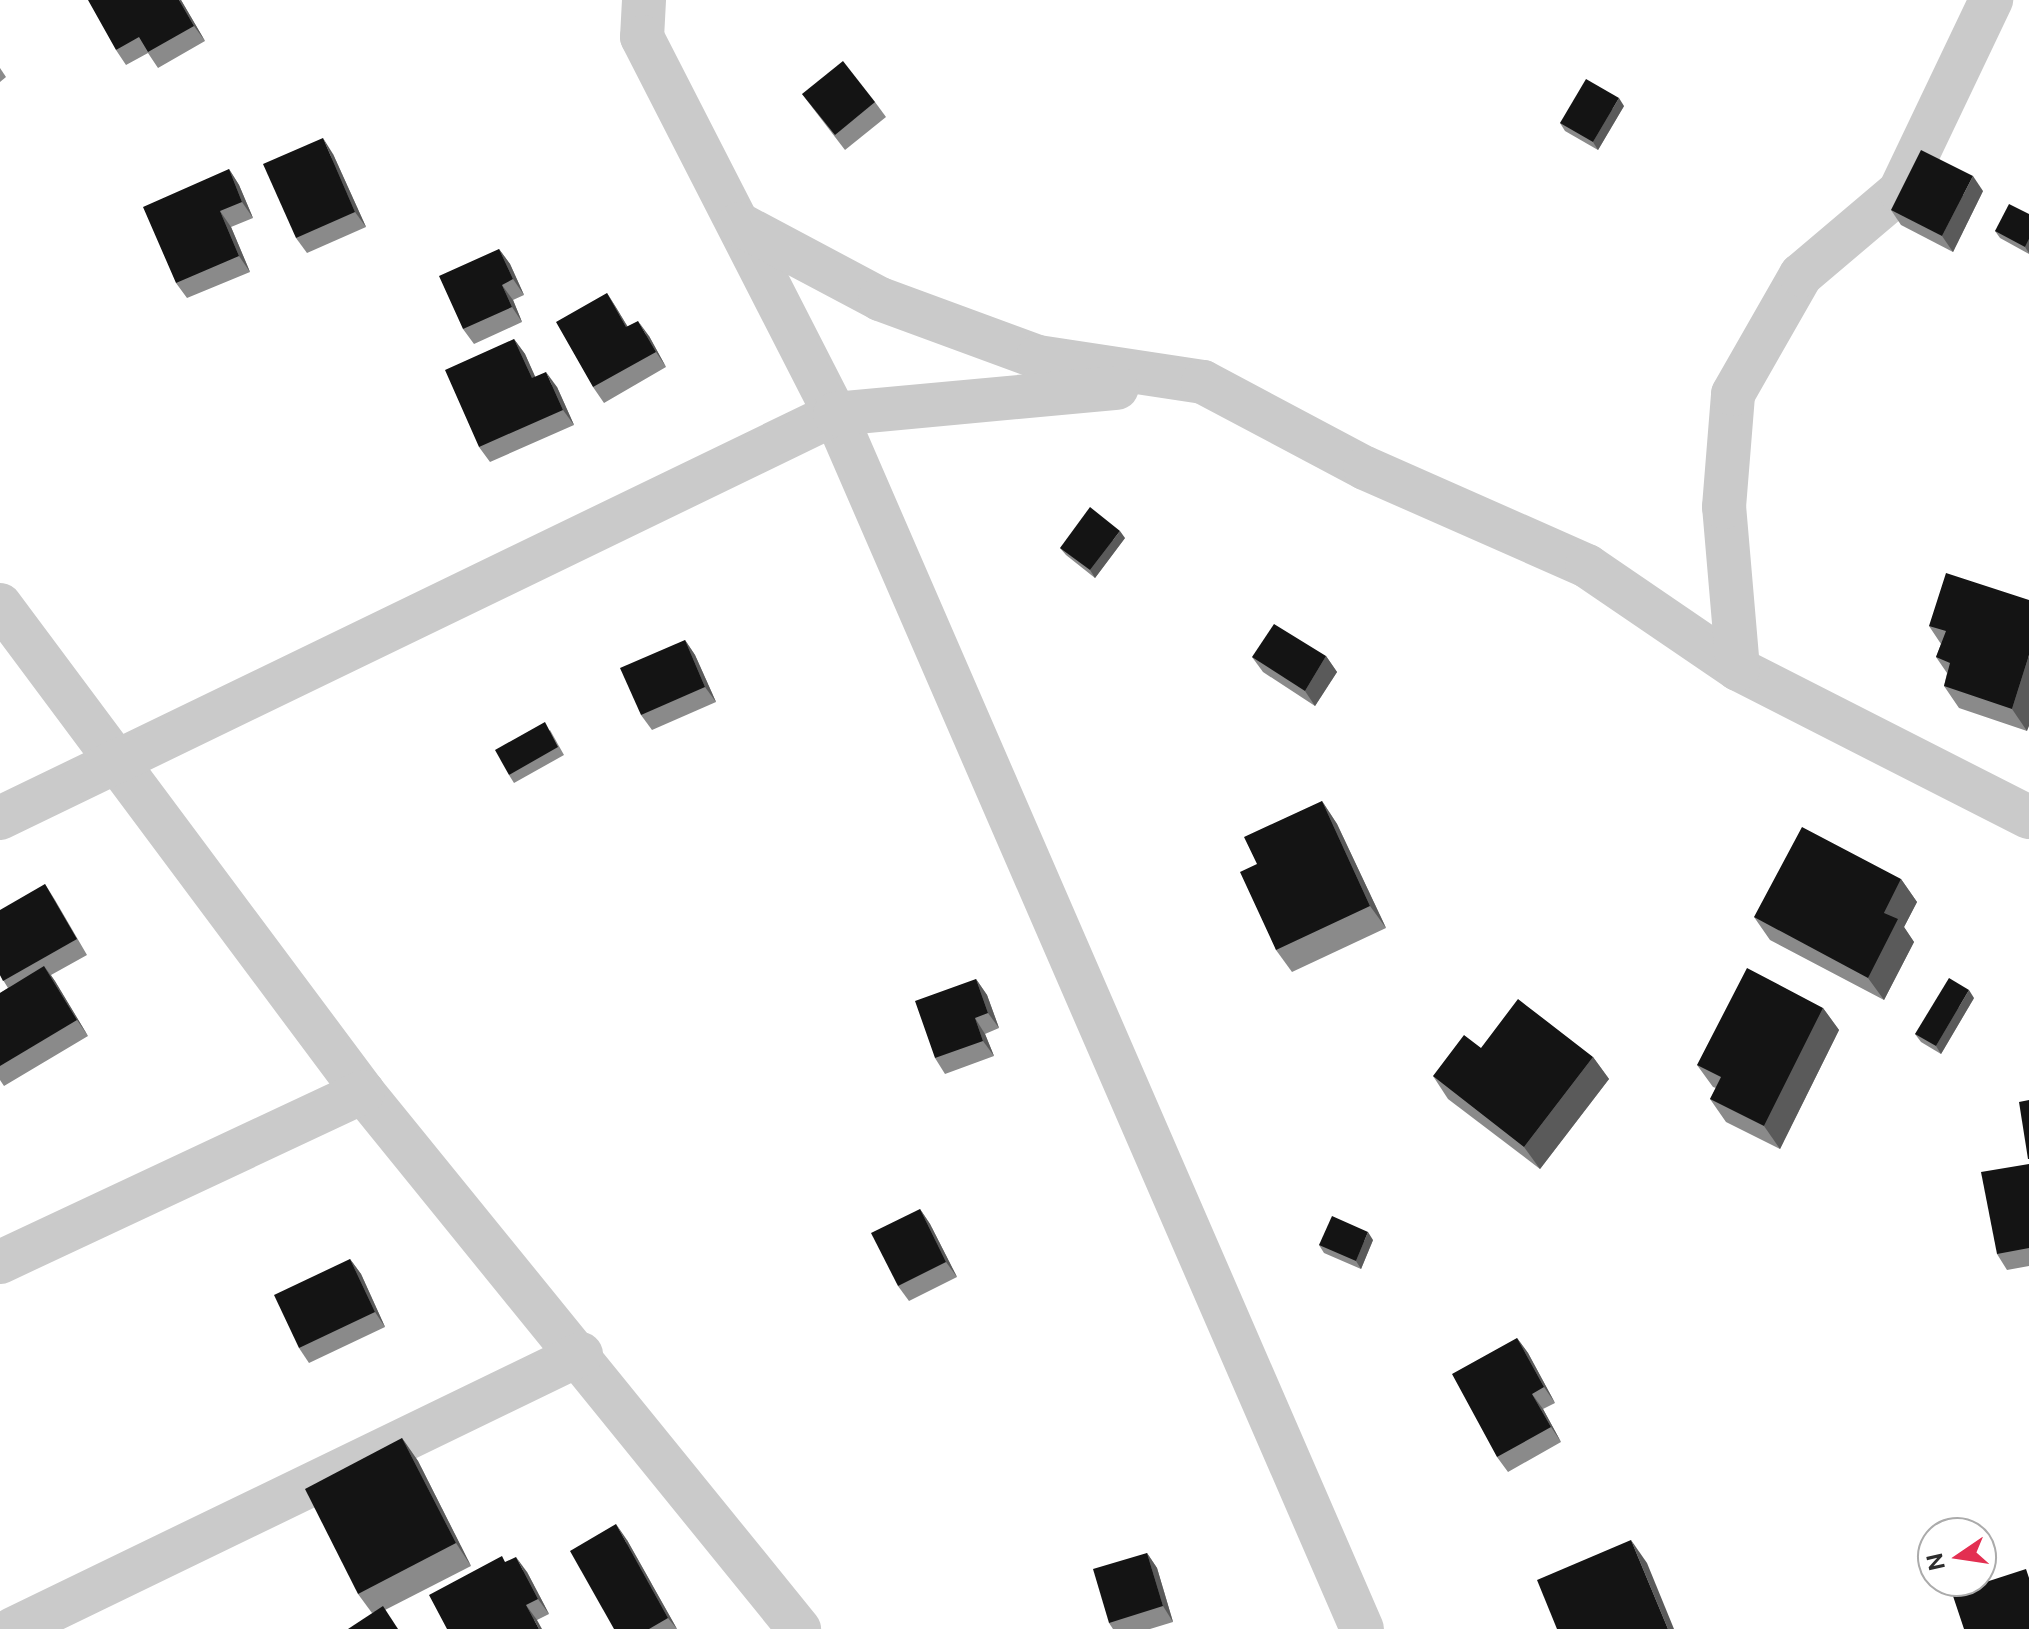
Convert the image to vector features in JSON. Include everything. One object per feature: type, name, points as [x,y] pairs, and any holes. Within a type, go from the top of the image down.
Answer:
[{"type":"street","points":[[644,0],[642,37],[835,414],[1362,1629]]},
{"type":"street","points":[[1738,669],[1724,507],[1733,394],[1801,275],[1900,191],[1991,0]]},
{"type":"street","points":[[739,224],[880,299],[1038,357],[1203,382],[1365,468],[1587,566],[1738,669],[2029,817]]},
{"type":"street","points":[[0,818],[119,767],[835,414],[1203,382]]},
{"type":"street","points":[[0,605],[363,1092],[581,1354],[798,1629]]},
{"type":"street","points":[[0,1262],[363,1092]]},
{"type":"street","points":[[13,1629],[581,1354]]},
{"type":"building","points":[[88,0],[179,0],[194,26],[148,52],[139,37],[116,50]]},
{"type":"building","points":[[843,61],[875,102],[835,135],[802,94]]},
{"type":"building","points":[[1586,79],[1619,98],[1593,142],[1560,123]]},
{"type":"building","points":[[323,138],[355,212],[296,238],[263,164]]},
{"type":"building","points":[[1921,150],[1973,176],[1942,236],[1891,210]]},
{"type":"building","points":[[229,169],[242,202],[220,211],[239,256],[176,283],[143,207]]},
{"type":"building","points":[[2009,204],[2029,214],[2029,239],[2025,247],[1995,231]]},
{"type":"building","points":[[499,249],[513,279],[502,285],[512,307],[463,329],[439,276]]},
{"type":"building","points":[[607,293],[626,327],[638,321],[656,352],[593,387],[556,322]]},
{"type":"building","points":[[514,339],[532,378],[546,372],[563,410],[479,447],[445,370]]},
{"type":"building","points":[[1090,507],[1120,531],[1090,570],[1060,548]]},
{"type":"building","points":[[1946,573],[2029,600],[2029,655],[2012,709],[1944,686],[1950,663],[1936,657],[1946,631],[1929,626]]},
{"type":"building","points":[[1274,624],[1326,656],[1305,691],[1252,657]]},
{"type":"building","points":[[685,640],[705,687],[641,715],[620,668]]},
{"type":"building","points":[[545,722],[558,747],[509,775],[495,750]]},
{"type":"building","points":[[1322,801],[1370,906],[1276,950],[1240,872],[1257,864],[1244,837]]},
{"type":"building","points":[[1802,827],[1901,879],[1884,913],[1898,919],[1868,978],[1754,917]]},
{"type":"building","points":[[45,884],[77,939],[3,981],[0,975],[0,910]]},
{"type":"building","points":[[44,966],[77,1020],[0,1066],[0,993]]},
{"type":"building","points":[[1747,968],[1823,1008],[1764,1126],[1710,1099],[1721,1077],[1697,1065]]},
{"type":"building","points":[[1949,978],[1969,990],[1936,1046],[1915,1034]]},
{"type":"building","points":[[976,979],[988,1013],[975,1018],[983,1041],[935,1058],[915,1001]]},
{"type":"building","points":[[1518,999],[1593,1057],[1524,1147],[1433,1076],[1464,1035],[1481,1048]]},
{"type":"building","points":[[2029,1100],[2029,1159],[2028,1159],[2019,1102]]},
{"type":"building","points":[[2029,1164],[2029,1248],[1997,1254],[1981,1172]]},
{"type":"building","points":[[920,1209],[946,1262],[898,1286],[871,1233]]},
{"type":"building","points":[[1332,1216],[1368,1232],[1356,1261],[1319,1245]]},
{"type":"building","points":[[350,1259],[375,1312],[299,1348],[274,1295]]},
{"type":"building","points":[[1517,1338],[1544,1387],[1532,1394],[1551,1427],[1497,1457],[1452,1374]]},
{"type":"building","points":[[402,1438],[456,1543],[358,1594],[305,1489]]},
{"type":"building","points":[[616,1524],[668,1618],[649,1629],[614,1629],[570,1551]]},
{"type":"building","points":[[1631,1540],[1668,1629],[1557,1629],[1537,1580]]},
{"type":"building","points":[[1147,1553],[1163,1606],[1109,1623],[1093,1569]]},
{"type":"building","points":[[502,1556],[505,1562],[516,1557],[538,1599],[526,1605],[539,1629],[447,1629],[429,1595]]},
{"type":"building","points":[[2026,1569],[2029,1578],[2029,1629],[1964,1629],[1953,1597],[1997,1597],[1997,1578]]},
{"type":"building","points":[[383,1606],[398,1629],[348,1629]]}]
